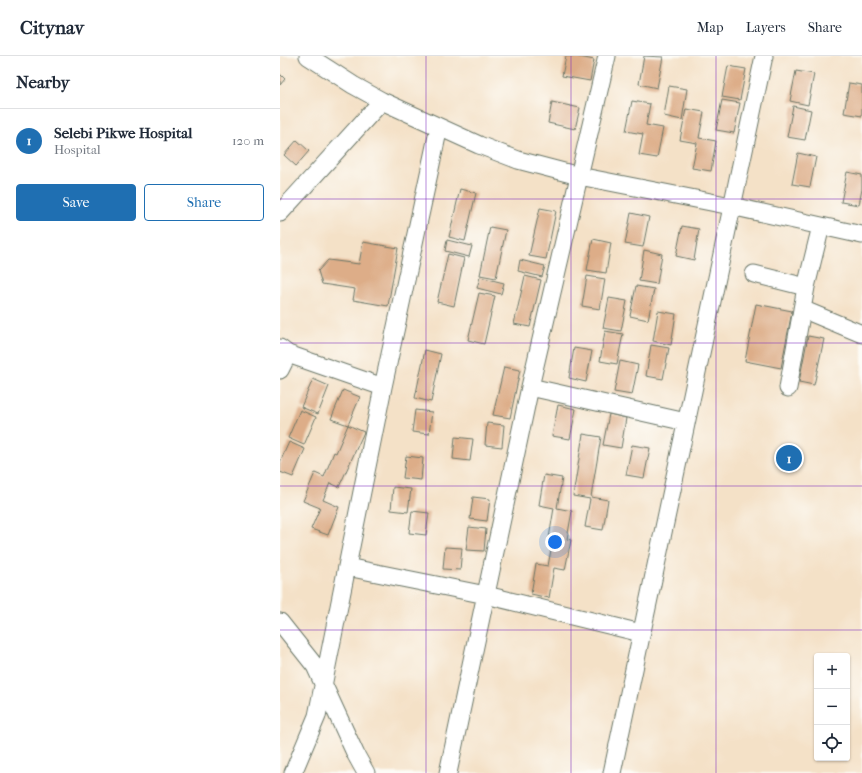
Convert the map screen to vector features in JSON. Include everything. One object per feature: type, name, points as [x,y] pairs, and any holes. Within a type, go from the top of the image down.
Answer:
[{"type":"street","points":[[308,56],[353,85],[382,101],[518,160],[579,176],[731,206],[862,235]]},
{"type":"street","points":[[448,773],[530,387],[607,56]]},
{"type":"street","points":[[612,773],[764,56]]},
{"type":"street","points":[[280,213],[382,101]]},
{"type":"street","points":[[293,773],[317,716],[383,387],[439,127]]},
{"type":"street","points":[[788,388],[806,287],[821,226]]},
{"type":"street","points":[[754,274],[806,287]]},
{"type":"street","points":[[802,309],[862,334]]},
{"type":"street","points":[[280,370],[284,351],[383,387]]},
{"type":"street","points":[[530,387],[686,422]]},
{"type":"street","points":[[347,567],[486,595],[641,633]]},
{"type":"street","points":[[280,622],[311,660],[324,683],[356,755],[366,773]]},
{"type":"building","points":[[566,56],[575,56],[594,60],[590,81],[562,76]]},
{"type":"building","points":[[644,56],[663,57],[657,88],[639,84]]},
{"type":"building","points":[[728,66],[746,69],[740,100],[722,97]]},
{"type":"building","points":[[796,71],[814,74],[808,105],[790,101]]},
{"type":"building","points":[[280,74],[285,79],[280,85]]},
{"type":"building","points":[[849,83],[862,85],[862,116],[844,113]]},
{"type":"building","points":[[669,86],[687,89],[682,120],[664,116]]},
{"type":"building","points":[[722,100],[740,103],[734,133],[716,130]]},
{"type":"building","points":[[632,101],[650,104],[646,125],[663,128],[657,158],[639,155],[643,134],[626,131]]},
{"type":"building","points":[[552,102],[580,108],[575,129],[548,123]]},
{"type":"building","points":[[793,106],[811,110],[805,140],[787,137]]},
{"type":"building","points":[[686,109],[704,112],[699,138],[716,141],[711,171],[692,168],[697,143],[680,140]]},
{"type":"building","points":[[297,140],[309,151],[296,166],[284,155]]},
{"type":"building","points":[[798,153],[816,157],[810,187],[792,184]]},
{"type":"building","points":[[847,172],[862,175],[862,189],[859,205],[841,202]]},
{"type":"building","points":[[460,189],[476,193],[465,241],[449,237]]},
{"type":"building","points":[[540,208],[556,211],[546,259],[529,256]]},
{"type":"building","points":[[631,213],[649,217],[643,247],[625,244]]},
{"type":"building","points":[[682,226],[699,229],[694,260],[676,256]]},
{"type":"building","points":[[490,227],[506,230],[496,278],[480,275]]},
{"type":"building","points":[[593,239],[611,243],[606,273],[587,270]]},
{"type":"building","points":[[447,240],[472,246],[469,257],[445,251]]},
{"type":"building","points":[[363,242],[398,248],[388,306],[353,300],[355,289],[322,284],[318,271],[328,260],[359,264]]},
{"type":"building","points":[[644,250],[662,254],[657,284],[639,281]]},
{"type":"building","points":[[448,254],[464,258],[454,306],[437,302]]},
{"type":"building","points":[[520,260],[545,266],[542,277],[518,271]]},
{"type":"building","points":[[525,276],[541,280],[530,327],[514,324]]},
{"type":"building","points":[[587,276],[605,279],[600,309],[582,306]]},
{"type":"building","points":[[480,277],[504,283],[501,294],[477,288]]},
{"type":"building","points":[[636,286],[654,289],[648,320],[630,316]]},
{"type":"building","points":[[479,293],[495,296],[484,344],[468,340]]},
{"type":"building","points":[[609,298],[627,301],[621,331],[603,328]]},
{"type":"building","points":[[756,304],[792,311],[781,368],[745,361]]},
{"type":"building","points":[[658,311],[676,314],[671,345],[653,341]]},
{"type":"building","points":[[605,331],[623,334],[617,364],[600,361]]},
{"type":"building","points":[[808,336],[824,339],[814,385],[799,382]]},
{"type":"building","points":[[651,345],[669,348],[663,379],[646,376]]},
{"type":"building","points":[[574,348],[592,351],[586,382],[569,378]]},
{"type":"building","points":[[425,350],[441,354],[431,402],[415,398]]},
{"type":"building","points":[[620,361],[638,365],[632,395],[614,392]]},
{"type":"building","points":[[504,367],[520,370],[510,418],[493,415]]},
{"type":"building","points":[[313,379],[329,386],[318,414],[301,407]]},
{"type":"building","points":[[343,390],[360,397],[348,425],[331,419]]},
{"type":"building","points":[[558,405],[576,409],[570,439],[552,436]]},
{"type":"building","points":[[300,410],[316,417],[304,445],[288,438]]},
{"type":"building","points":[[415,410],[432,412],[429,434],[412,432]]},
{"type":"building","points":[[609,414],[626,418],[621,448],[603,445]]},
{"type":"building","points":[[487,423],[504,425],[502,447],[485,445]]},
{"type":"building","points":[[348,425],[364,432],[339,487],[330,483],[323,500],[339,507],[328,535],[311,529],[320,508],[303,501],[315,473],[324,477],[334,452],[336,453]]},
{"type":"building","points":[[583,434],[601,437],[591,497],[608,500],[603,530],[585,527],[590,499],[573,496]]},
{"type":"building","points":[[455,437],[473,439],[470,461],[453,459]]},
{"type":"building","points":[[289,442],[305,449],[293,477],[280,472],[280,462]]},
{"type":"building","points":[[632,445],[650,448],[644,478],[626,475]]},
{"type":"building","points":[[406,456],[423,458],[421,480],[403,478]]},
{"type":"building","points":[[544,475],[562,478],[557,508],[572,511],[567,539],[571,540],[565,570],[554,568],[549,598],[531,594],[536,564],[548,566],[553,539],[549,538],[554,508],[539,505]]},
{"type":"building","points":[[393,487],[411,489],[408,512],[391,510]]},
{"type":"building","points":[[473,497],[490,499],[487,521],[470,519]]},
{"type":"building","points":[[412,511],[429,513],[426,535],[409,533]]},
{"type":"building","points":[[469,527],[486,529],[484,551],[466,550]]},
{"type":"building","points":[[445,547],[462,548],[460,570],[443,569]]},
{"type":"place","name":"Selebi Pikwe Hospital","points":[[789,458]]}]
